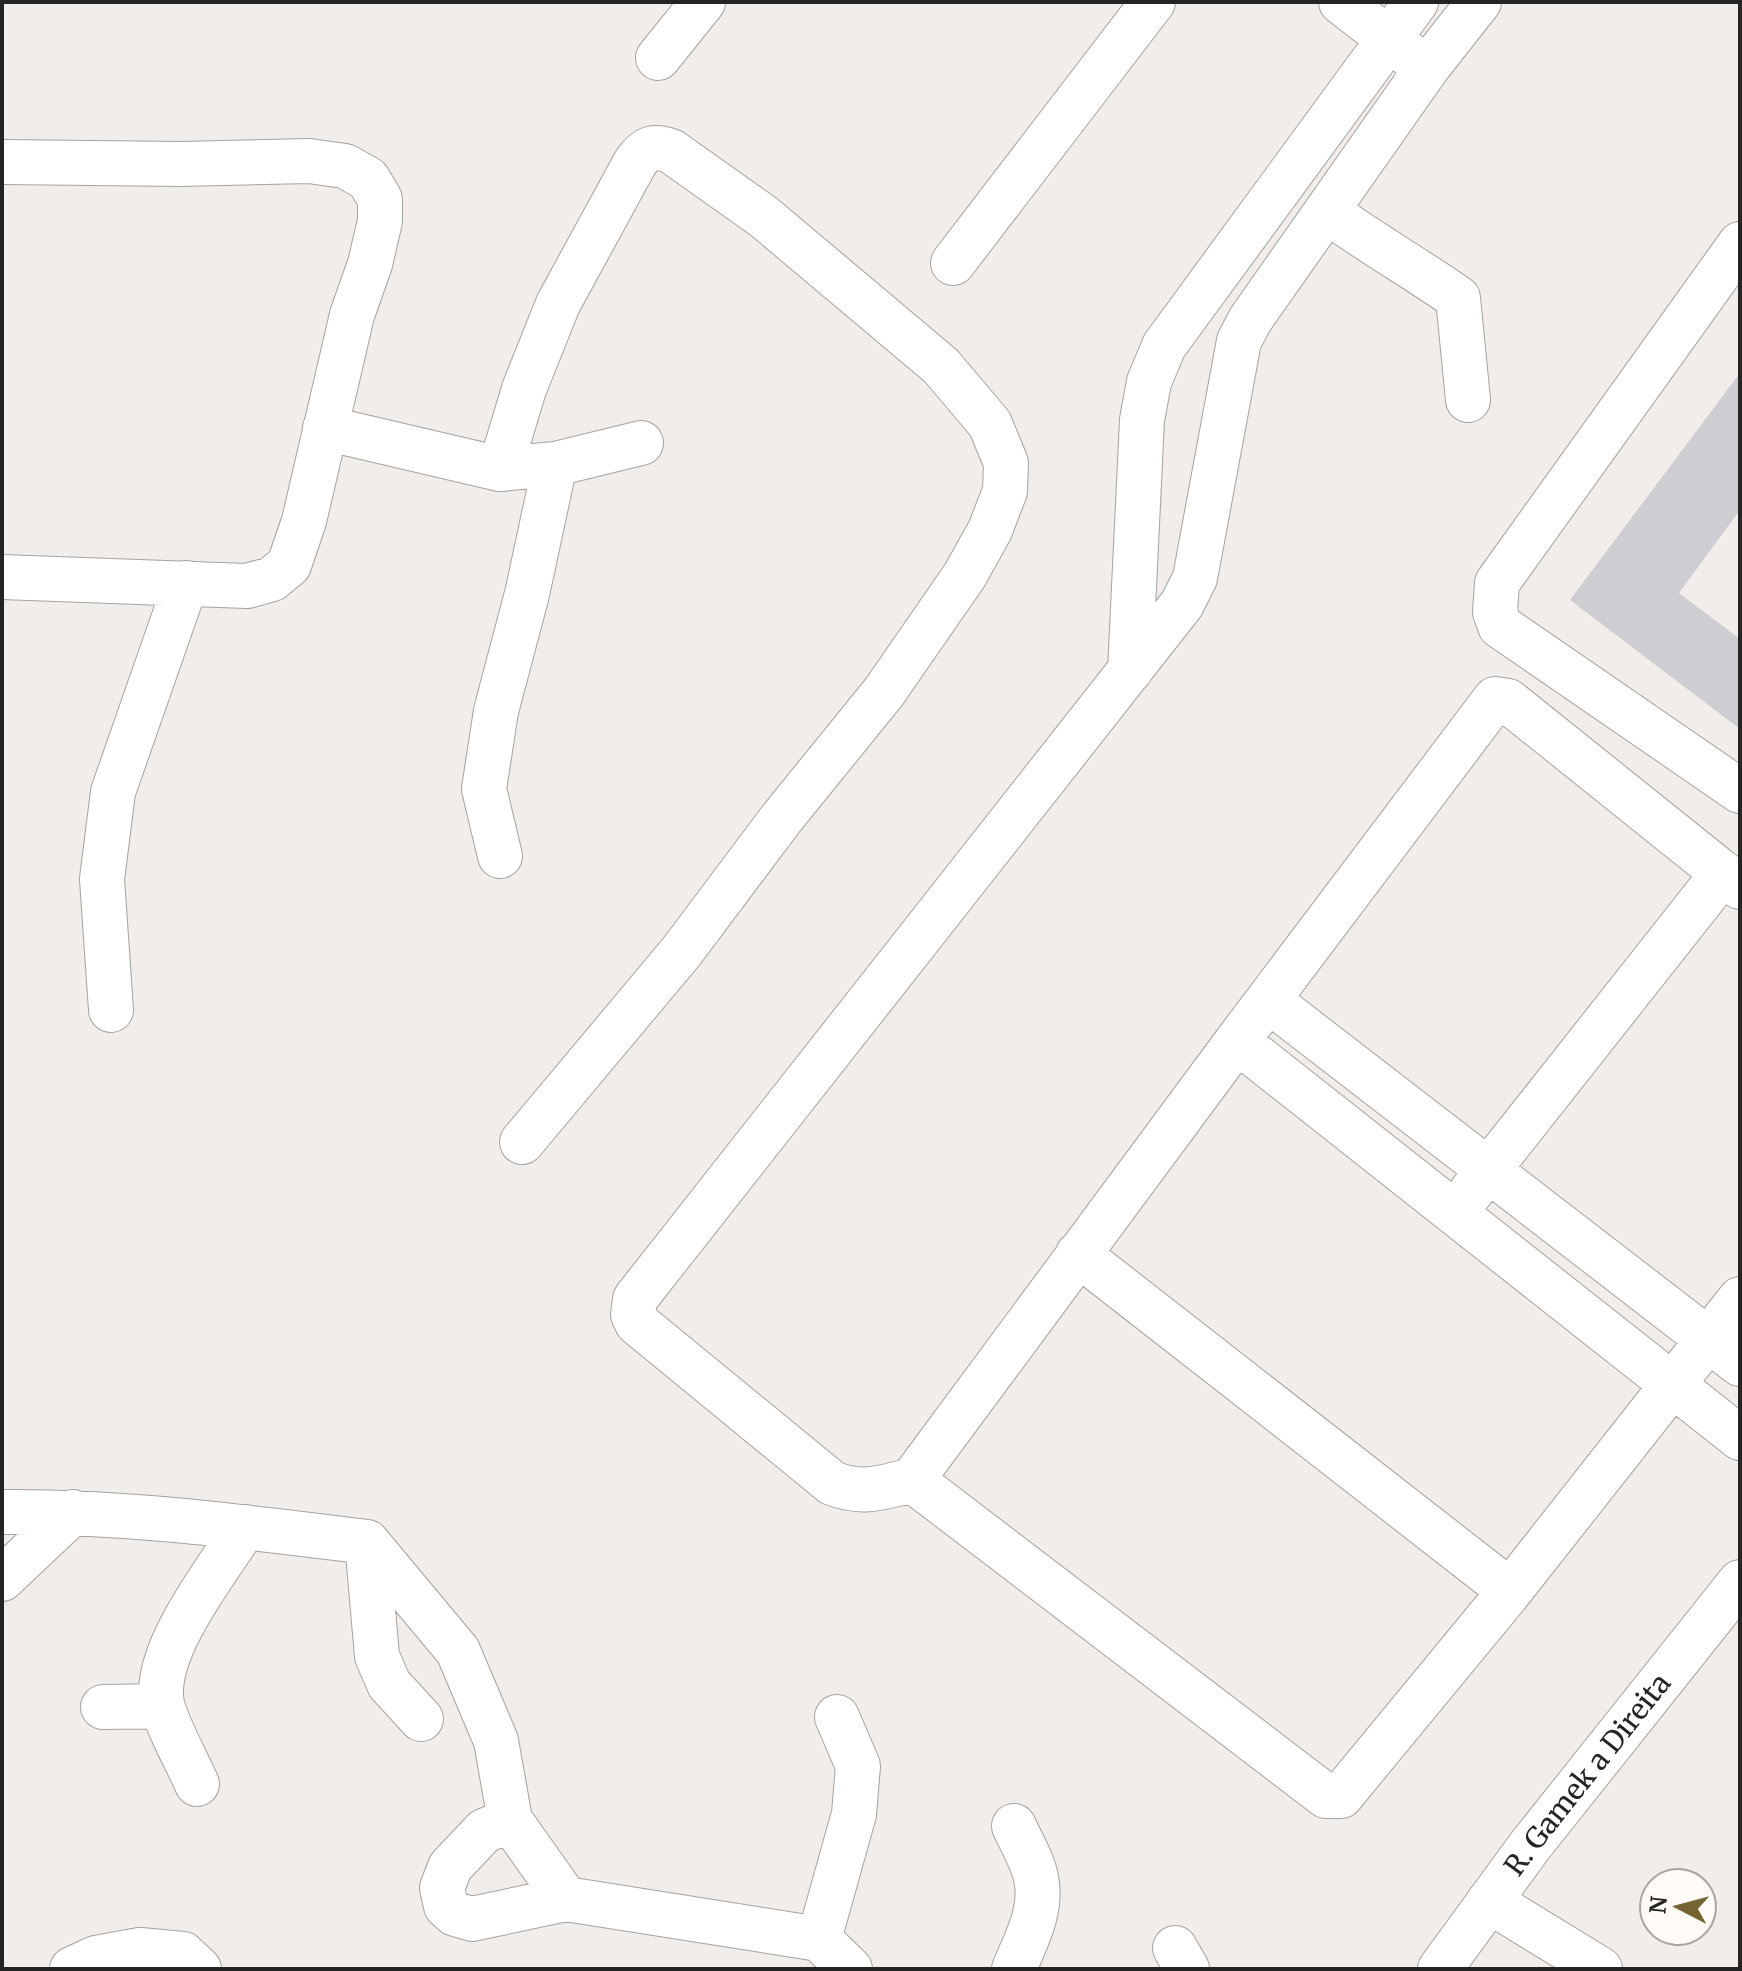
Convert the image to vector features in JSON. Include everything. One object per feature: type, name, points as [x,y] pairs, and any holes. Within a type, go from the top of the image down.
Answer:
[{"type":"street","points":[[658,58],[703,2]]},
{"type":"street","points":[[953,263],[1153,2]]},
{"type":"street","points":[[1341,2],[1427,68]]},
{"type":"street","points":[[1130,671],[1142,420],[1149,382],[1164,346],[1416,2]]},
{"type":"street","points":[[1455,1213],[1731,880],[1508,701],[1495,699],[912,1480],[870,1490],[850,1490],[832,1483],[637,1323],[633,1306],[635,1299],[1182,604],[1195,578],[1239,341],[1250,320],[1427,68],[1479,2]]},
{"type":"street","points":[[500,469],[524,389],[558,304],[635,163],[643,151],[656,146],[671,151],[764,217],[941,366],[990,424],[1006,463],[1005,491],[990,530],[965,575],[884,692],[781,819],[682,951],[522,1142]]},
{"type":"street","points":[[2,162],[181,164],[309,161],[345,166],[368,179],[380,199],[380,221],[370,264],[352,315],[304,521],[289,565],[272,579],[247,586],[2,577]]},
{"type":"street","points":[[1327,211],[1366,240],[1387,250],[1458,298],[1468,400]]},
{"type":"street","points":[[1740,244],[1497,583],[1495,612],[1500,626],[1740,791]]},
{"type":"street","points":[[325,428],[500,469],[555,464],[641,443]]},
{"type":"street","points":[[500,856],[484,789],[496,711],[527,594],[555,464]]},
{"type":"street","points":[[111,1010],[102,879],[113,792],[186,583]]},
{"type":"street","points":[[1268,1000],[1724,1352]]},
{"type":"street","points":[[1237,1041],[1740,1438]]},
{"type":"street","points":[[1078,1254],[1510,1591]]},
{"type":"street","points":[[912,1480],[1326,1796],[1341,1796],[1510,1591],[1671,1384],[1724,1352],[1740,1299]]},
{"type":"street","points":[[2,1512],[73,1512],[245,1527],[367,1542],[458,1651],[496,1741],[510,1820],[566,1899]]},
{"type":"street","points":[[2,1579],[73,1512]]},
{"type":"street","points":[[197,1784],[162,1706],[161,1684],[172,1643],[245,1527]]},
{"type":"street","points":[[367,1542],[377,1656],[389,1684],[421,1719]]},
{"type":"street","name":"R. Gamek a Direita","points":[[1440,1969],[1529,1847],[1740,1582]]},
{"type":"street","points":[[103,1707],[162,1706]]},
{"type":"street","points":[[819,1939],[854,1814],[858,1766],[837,1717]]},
{"type":"street","points":[[510,1820],[484,1831],[450,1867],[442,1888],[446,1906],[455,1914],[472,1919],[566,1899],[819,1939],[850,1969]]},
{"type":"street","points":[[1014,1826],[1036,1877],[1037,1905],[1031,1930],[1014,1969]]},
{"type":"street","points":[[1489,1901],[1600,1969]]},
{"type":"street","points":[[72,1969],[96,1958],[140,1950],[183,1954],[199,1969]]},
{"type":"building","points":[[1740,373],[1740,510],[1679,593],[1740,639],[1740,729],[1570,600]]}]
